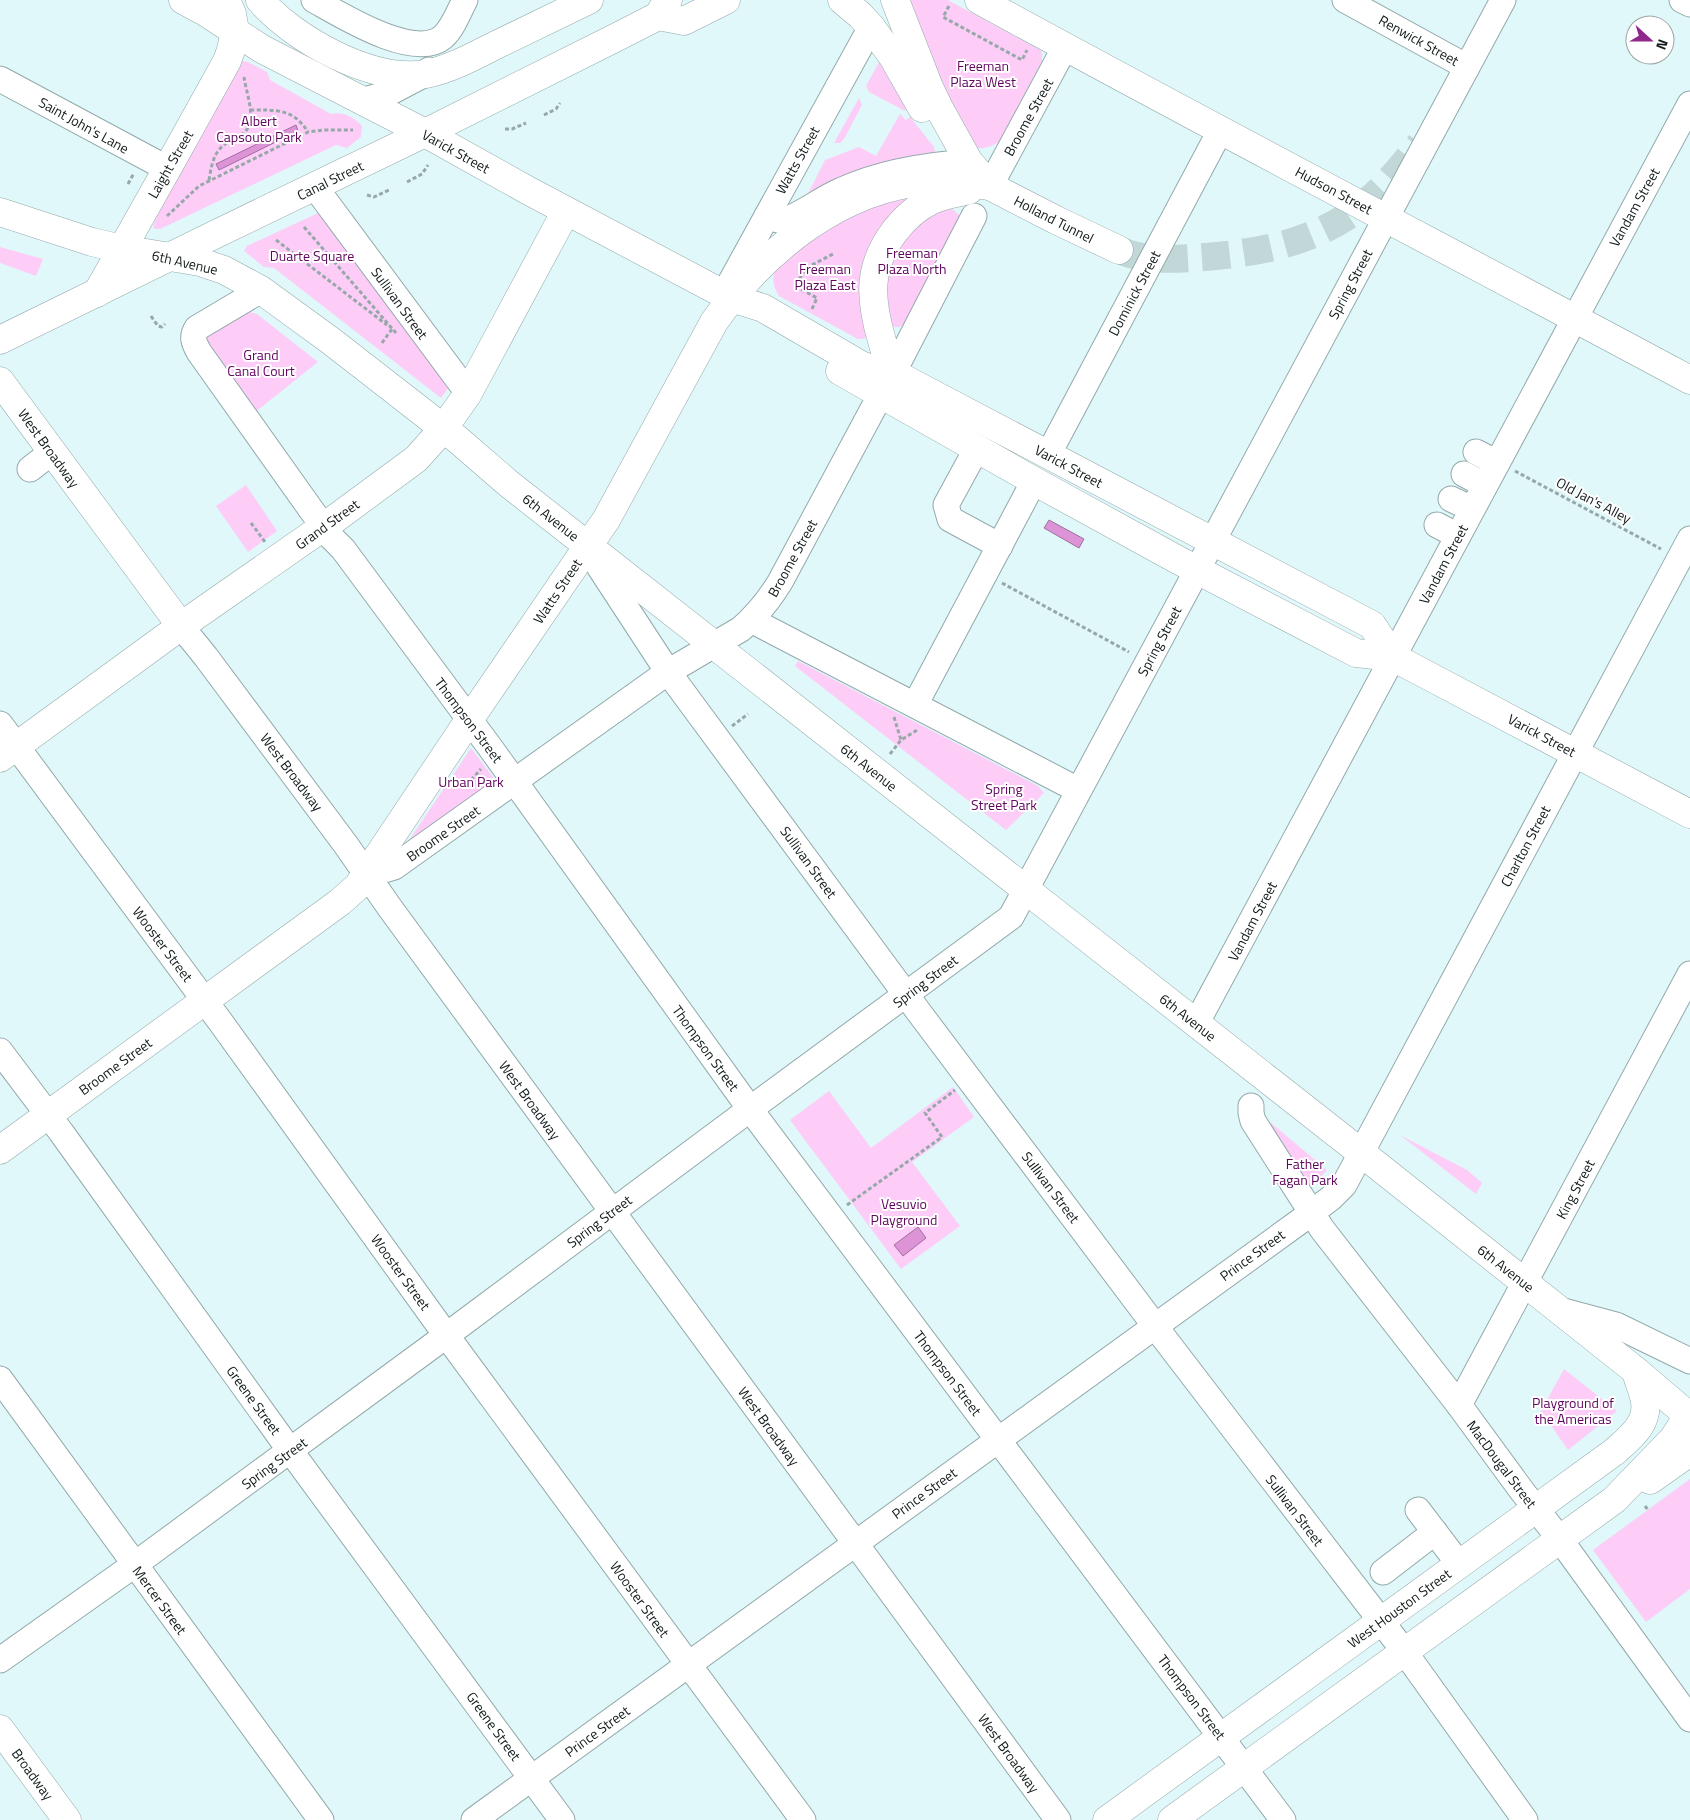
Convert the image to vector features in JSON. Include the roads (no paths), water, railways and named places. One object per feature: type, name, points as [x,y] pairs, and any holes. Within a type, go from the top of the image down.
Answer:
[{"type":"main road","name":"Varick Street","points":[[183,0],[262,49],[425,133],[566,211],[727,296],[745,317],[887,384],[1048,455],[1372,625],[1394,657]]},
{"type":"main road","points":[[226,0],[232,14],[234,31]]},
{"type":"main road","points":[[260,0],[292,30],[332,54],[391,72],[425,74],[465,60],[589,0]]},
{"type":"main road","name":"Canal Street","points":[[0,340],[425,133],[663,8],[684,21],[726,0]]},
{"type":"main road","points":[[842,0],[860,15],[893,57],[934,126],[990,186]]},
{"type":"main road","points":[[895,0],[929,87],[969,162]]},
{"type":"main road","name":"Hudson Street","points":[[979,0],[1220,131],[1690,380]]},
{"type":"main road","name":"Laight Street","points":[[97,293],[168,170],[229,56],[234,31]]},
{"type":"main road","points":[[727,296],[787,242],[823,216],[848,203],[878,191],[915,182],[942,180],[990,186]]},
{"type":"main road","points":[[887,384],[886,360],[872,305],[875,271],[883,249],[903,221],[923,204],[942,197],[990,186]]},
{"type":"main road","name":"Holland Tunnel","points":[[990,186],[1118,250]]},
{"type":"main road","name":"Grand Street","points":[[8,752],[180,626],[324,527],[416,459],[443,429],[468,393],[566,211]]},
{"type":"main road","name":"6th Avenue","points":[[0,212],[77,237],[122,249],[200,262],[224,270],[261,290],[339,347],[588,546],[1361,1153],[1689,1415]]},
{"type":"main road","name":"Watts Street","points":[[367,875],[469,720],[606,520],[727,296]]},
{"type":"main road","name":"West Broadway","points":[[0,381],[180,626]]},
{"type":"main road","name":"Varick Street","points":[[887,384],[977,448],[1197,570],[1356,653],[1394,657],[1690,814]]},
{"type":"main road","name":"Broome Street","points":[[0,1150],[345,898],[367,875]]},
{"type":"main road","name":"West Houston Street","points":[[1107,1820],[1614,1452],[1634,1434],[1645,1418],[1645,1398],[1636,1371]]},
{"type":"main road","points":[[1614,1500],[1673,1439],[1689,1415]]},
{"type":"main road","points":[[1172,1820],[1559,1538],[1614,1500],[1652,1479],[1690,1452]]},
{"type":"main road","name":"Broadway","points":[[0,1729],[67,1820]]},
{"type":"street","points":[[314,0],[357,23],[383,34],[418,44],[432,42],[444,36],[465,0]]},
{"type":"street","name":"Renwick Street","points":[[1345,0],[1467,67]]},
{"type":"street","name":"Spring Street","points":[[0,1660],[134,1565],[447,1336],[750,1108],[1011,917],[1503,0]]},
{"type":"street","points":[[1682,0],[1690,4]]},
{"type":"street","points":[[360,101],[389,94],[425,74],[437,62],[449,44],[453,22]]},
{"type":"street","name":"Watts Street","points":[[727,296],[767,216],[870,27]]},
{"type":"street","name":"Broome Street","points":[[990,186],[1065,47]]},
{"type":"street","name":"Saint John's Lane","points":[[0,79],[168,170]]},
{"type":"street","name":"Vandam Street","points":[[1196,1024],[1394,657],[1447,530],[1475,479],[1496,462],[1690,104]]},
{"type":"street","name":"Dominick Street","points":[[1048,455],[1220,131]]},
{"type":"street","points":[[767,216],[778,220],[788,219],[842,190],[874,178],[933,165],[969,162]]},
{"type":"street","name":"Sullivan Street","points":[[315,187],[468,393]]},
{"type":"street","name":"Broome Street","points":[[367,875],[394,867],[668,672],[714,645],[751,620],[764,607],[780,582],[887,384],[974,216]]},
{"type":"street","name":"Thompson Street","points":[[261,290],[202,324],[194,332],[193,339],[204,360],[324,527],[343,549],[469,720],[750,1108],[1283,1820]]},
{"type":"street","points":[[977,448],[946,505],[950,518],[1000,546]]},
{"type":"street","points":[[30,469],[52,452]]},
{"type":"street","points":[[911,713],[1034,481]]},
{"type":"street","name":"Charlton Street","points":[[1361,1153],[1690,539]]},
{"type":"street","name":"Sullivan Street","points":[[588,546],[600,568],[668,672],[1155,1326],[1404,1651],[1525,1820]]},
{"type":"street","points":[[751,620],[911,713],[1078,790]]},
{"type":"street","name":"West Broadway","points":[[180,626],[212,664],[1058,1820]]},
{"type":"street","name":"Wooster Street","points":[[0,724],[8,752],[205,1000],[447,1336],[803,1820]]},
{"type":"street","name":"King Street","points":[[1459,1405],[1690,974]]},
{"type":"street","name":"Greene Street","points":[[0,1051],[562,1820]]},
{"type":"street","name":"MacDougal Street","points":[[1251,1106],[1250,1113],[1254,1121],[1331,1240],[1559,1538],[1690,1719]]},
{"type":"street","name":"Prince Street","points":[[474,1820],[1331,1198],[1344,1185],[1361,1153]]},
{"type":"street","points":[[1558,1309],[1616,1325],[1690,1361]]},
{"type":"street","name":"Mercer Street","points":[[0,1379],[321,1820]]},
{"type":"street","points":[[1418,1510],[1459,1564]]},
{"type":"street","points":[[1383,1572],[1435,1532]]},
{"type":"tunnel","points":[[1119,250],[1129,254],[1161,259],[1228,255],[1271,248],[1312,235],[1332,226],[1369,200],[1420,144]]},
{"type":"park label","name":"Freeman Plaza West","points":[[983,74]]},
{"type":"park label","name":"Albert Capsouto Park","points":[[259,128]]},
{"type":"park label","name":"Duarte Square","points":[[312,255]]},
{"type":"park label","name":"Freeman Plaza North","points":[[912,260]]},
{"type":"park label","name":"Freeman Plaza East","points":[[825,276]]},
{"type":"park label","name":"Grand Canal Court","points":[[261,362]]},
{"type":"park label","name":"Urban Park","points":[[471,781]]},
{"type":"park label","name":"Spring Street Park","points":[[1004,796]]},
{"type":"park label","name":"Father Fagan Park","points":[[1305,1172]]},
{"type":"park label","name":"Vesuvio Playground","points":[[904,1212]]},
{"type":"park label","name":"Playground of the Americas","points":[[1573,1410]]}]
